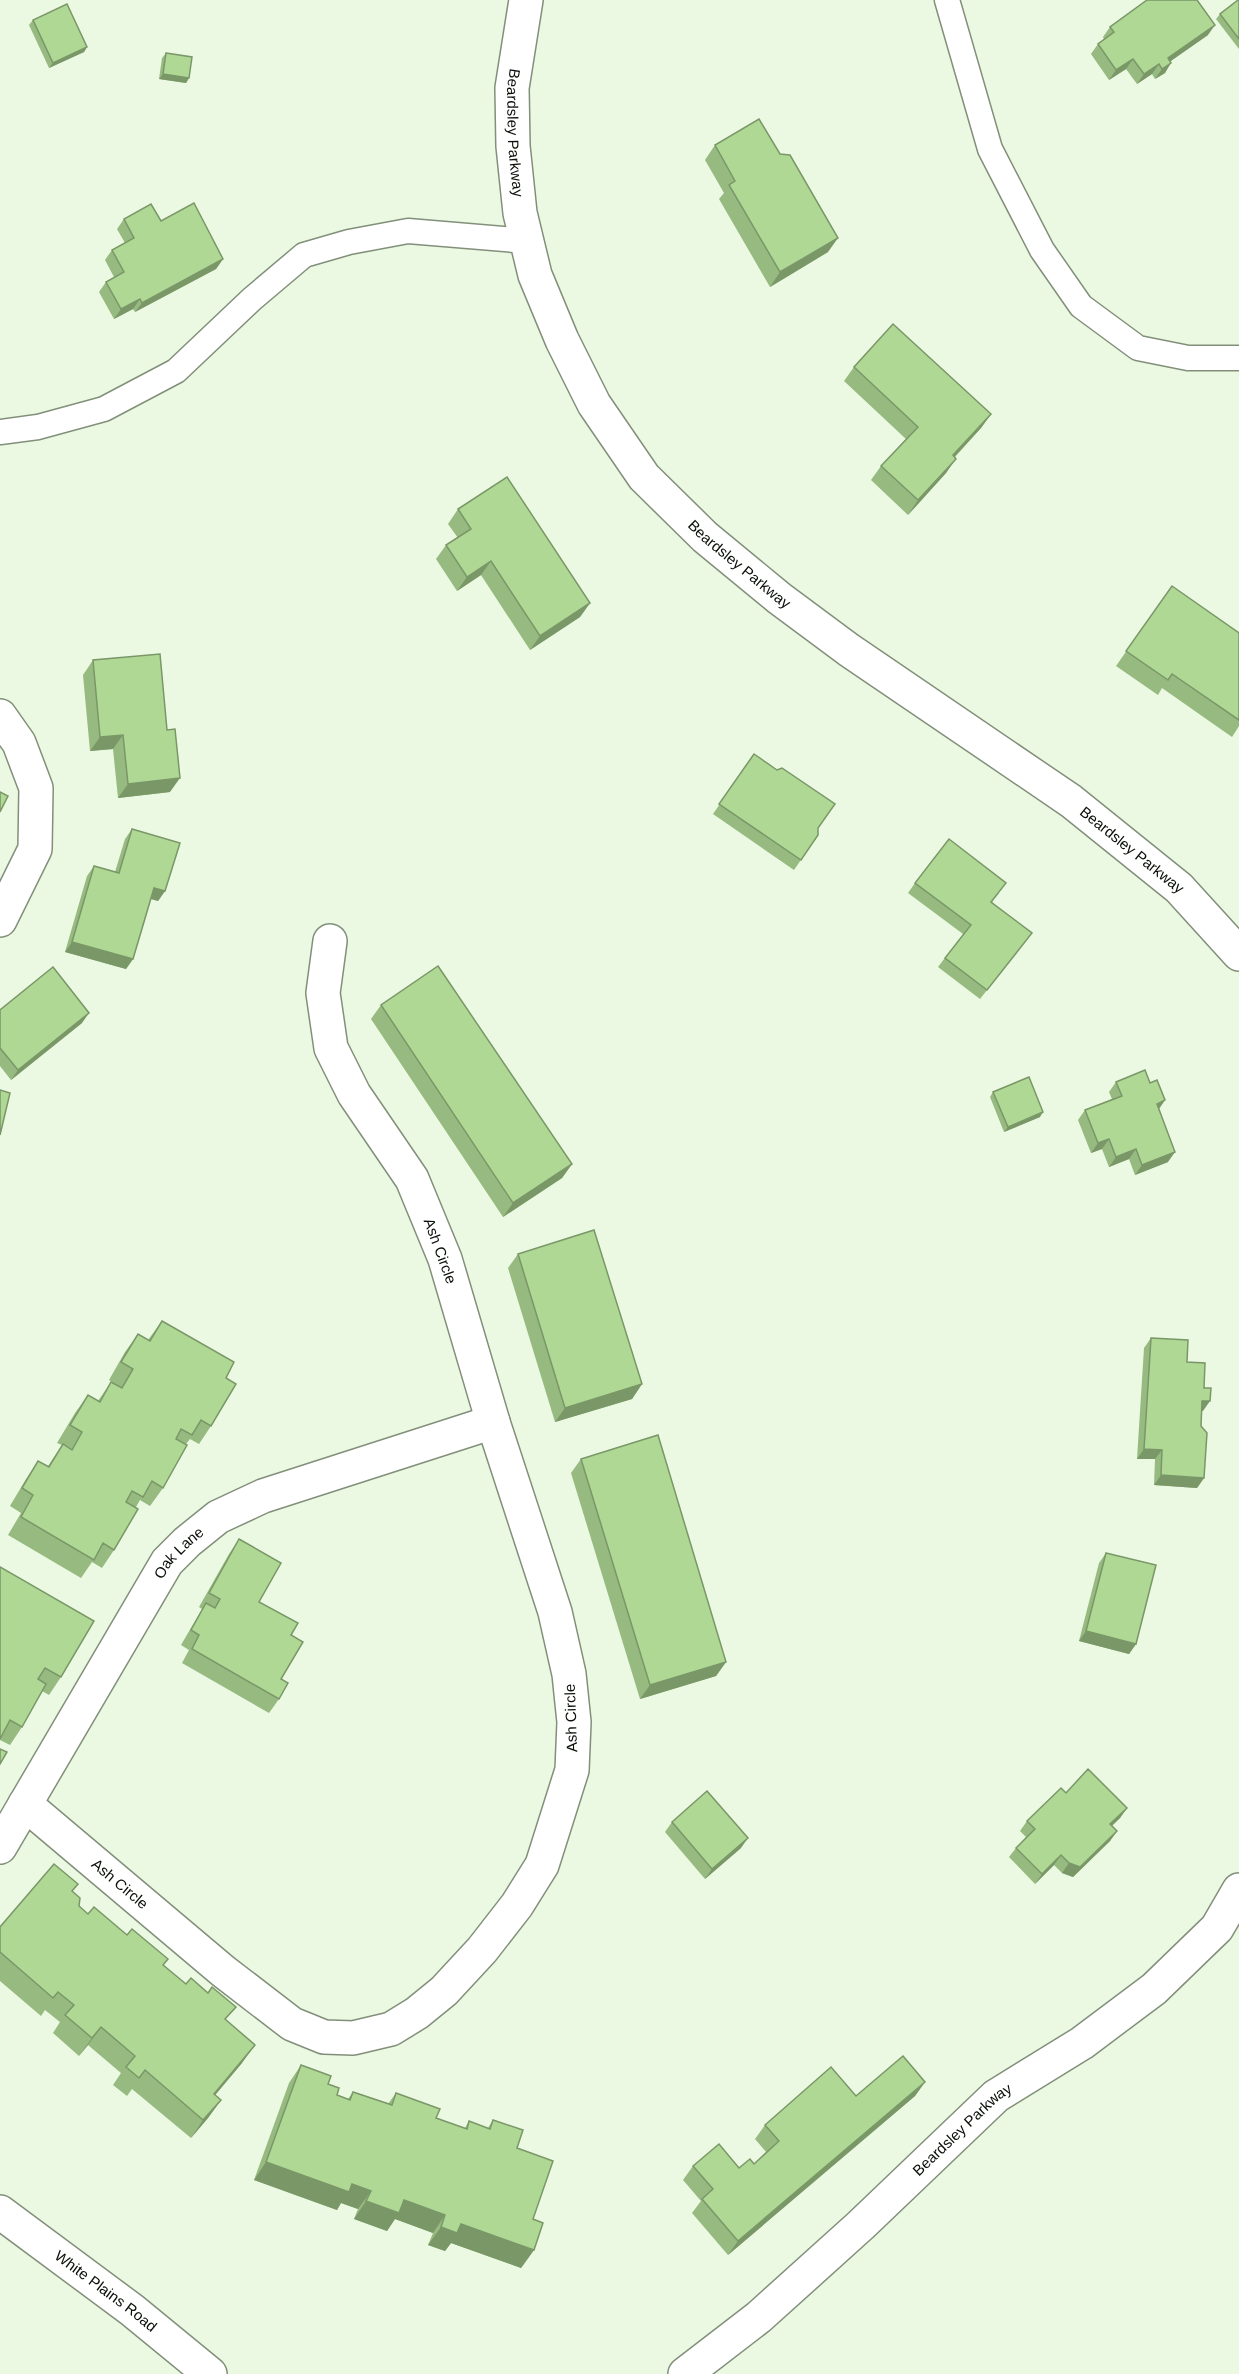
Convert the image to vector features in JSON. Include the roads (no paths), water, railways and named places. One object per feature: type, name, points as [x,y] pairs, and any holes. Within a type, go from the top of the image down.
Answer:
[{"type":"street","name":"Beardsley Parkway","points":[[525,0],[512,100],[513,146],[520,213],[535,275],[562,340],[594,404],[644,477],[705,537],[788,605],[849,650],[1071,801],[1179,888],[1239,954]]},
{"type":"street","points":[[0,716],[19,743],[36,788],[35,849],[0,920]]},
{"type":"street","name":"Ash Circle","points":[[25,1804],[223,1971],[292,2024],[324,2037],[353,2038],[391,2029],[417,2013],[444,1991],[482,1950],[510,1914],[542,1865],[572,1770],[574,1722],[569,1674],[555,1612],[445,1259],[412,1179],[354,1094],[330,1048],[323,993],[330,942]]},
{"type":"street","name":"Oak Lane","points":[[0,1847],[167,1562],[187,1542],[218,1517],[264,1496],[494,1422]]},
{"type":"street","name":"Beardsley Parkway","points":[[686,2374],[759,2318],[861,2225],[996,2096],[1082,2043],[1154,1989],[1217,1928],[1239,1890]]},
{"type":"street","name":"White Plains Road","points":[[0,2211],[132,2310],[210,2374]]},
{"type":"lane","points":[[947,0],[990,149],[1042,250],[1081,306],[1138,348],[1188,358],[1239,358]]},
{"type":"lane","points":[[0,432],[38,427],[104,409],[176,371],[252,299],[304,255],[349,242],[408,231],[527,241]]}]
